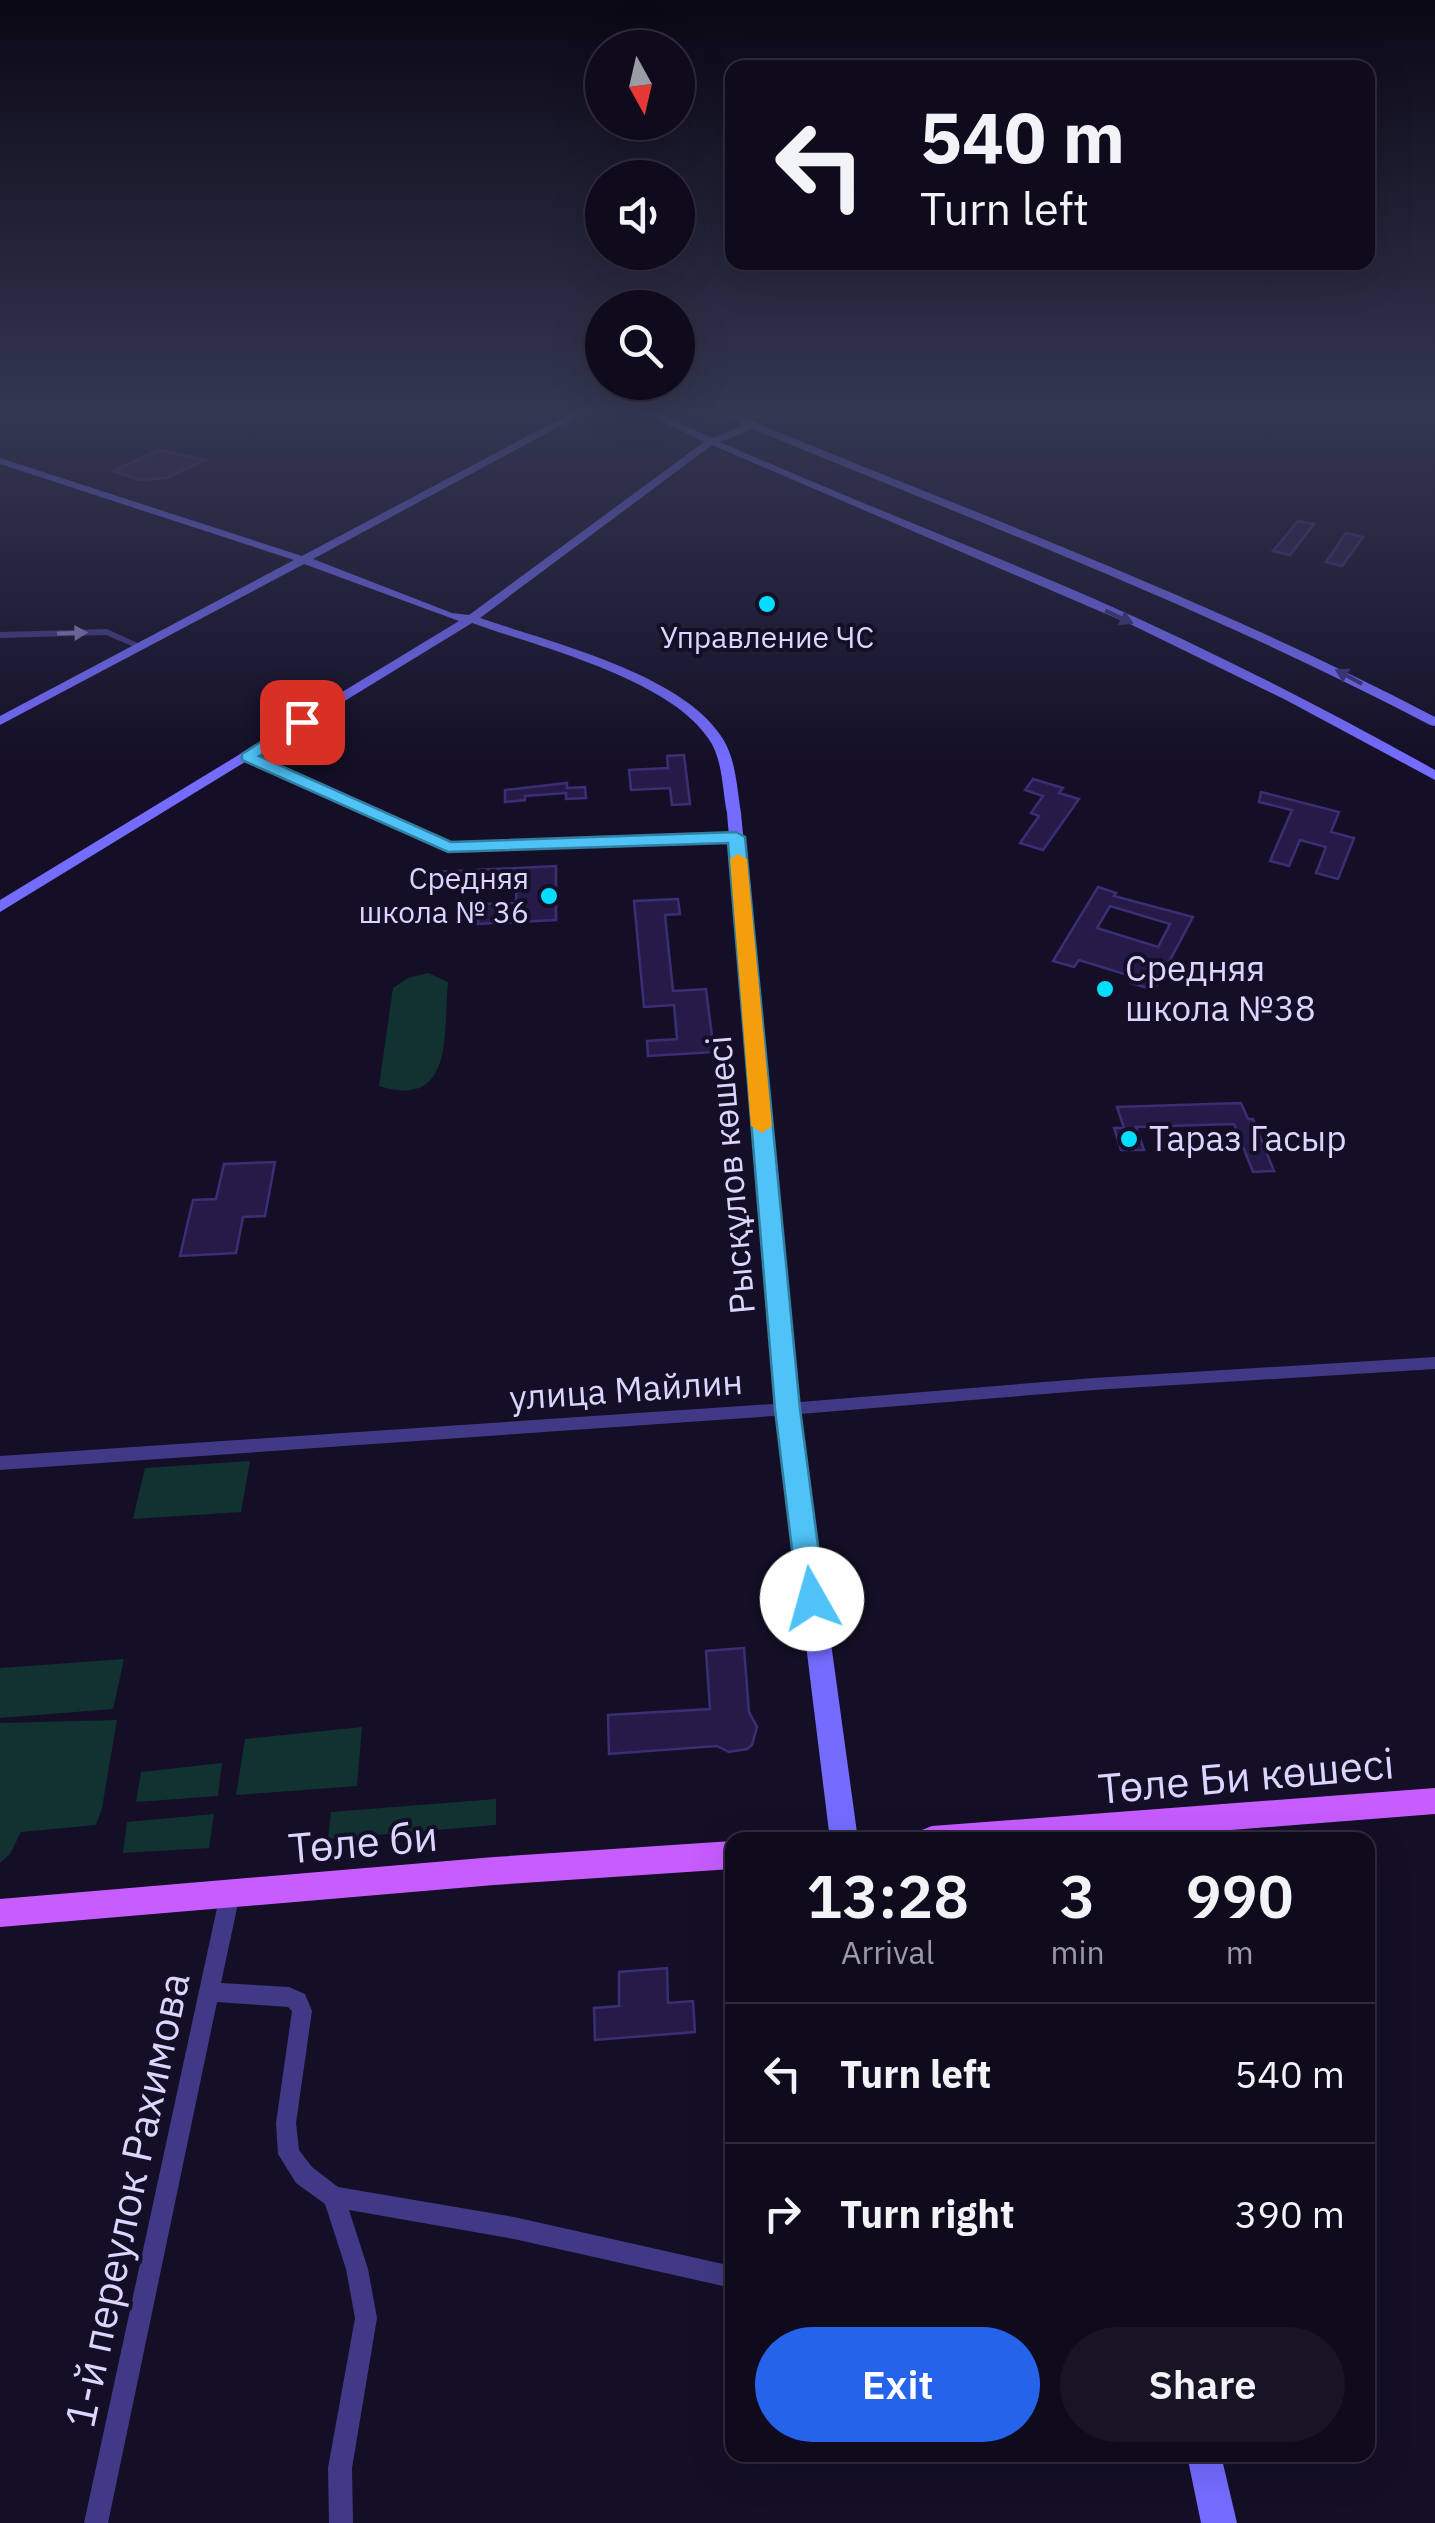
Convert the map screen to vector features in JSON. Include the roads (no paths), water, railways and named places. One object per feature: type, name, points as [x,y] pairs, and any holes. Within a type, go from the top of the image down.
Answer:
[{"type":"main road","name":"Рысқұлов көшесі","points":[[207,529],[651,685],[696,713],[715,737],[723,760],[736,837],[788,1409],[843,1832]]},
{"type":"main road","points":[[0,721],[363,529]]},
{"type":"main road","points":[[0,907],[472,619],[593,529]]},
{"type":"main road","points":[[918,529],[1038,579],[1244,676],[1435,776]]},
{"type":"main road","points":[[1001,529],[1336,670],[1435,722]]},
{"type":"main road","name":"Төле Би көшесі","points":[[1098,1832],[1435,1801]]},
{"type":"main road","name":"Төле би","points":[[0,1913],[725,1857]]},
{"type":"main road","points":[[1206,2462],[1219,2523]]},
{"type":"street","points":[[0,635],[107,632],[142,647]]},
{"type":"street","points":[[247,757],[448,847],[736,837]]},
{"type":"street","name":"улица Майлин","points":[[0,1463],[1435,1363]]},
{"type":"street","name":"1-й переулок Рахимова","points":[[96,2523],[230,1894]]},
{"type":"street","points":[[209,1992],[289,1996],[298,2001],[302,2011],[286,2123],[289,2154],[304,2175],[334,2198],[514,2228],[725,2275]]},
{"type":"street","points":[[334,2198],[357,2268],[366,2318],[340,2468],[342,2523]]},
{"type":"place","name":"Управление ЧС","points":[[767,604]]},
{"type":"place","name":"Средняя школа № 36","points":[[549,896]]},
{"type":"place","name":"Средняя школа №38","points":[[1105,989]]},
{"type":"place","name":"Тараз Гасыр","points":[[1129,1139]]}]
